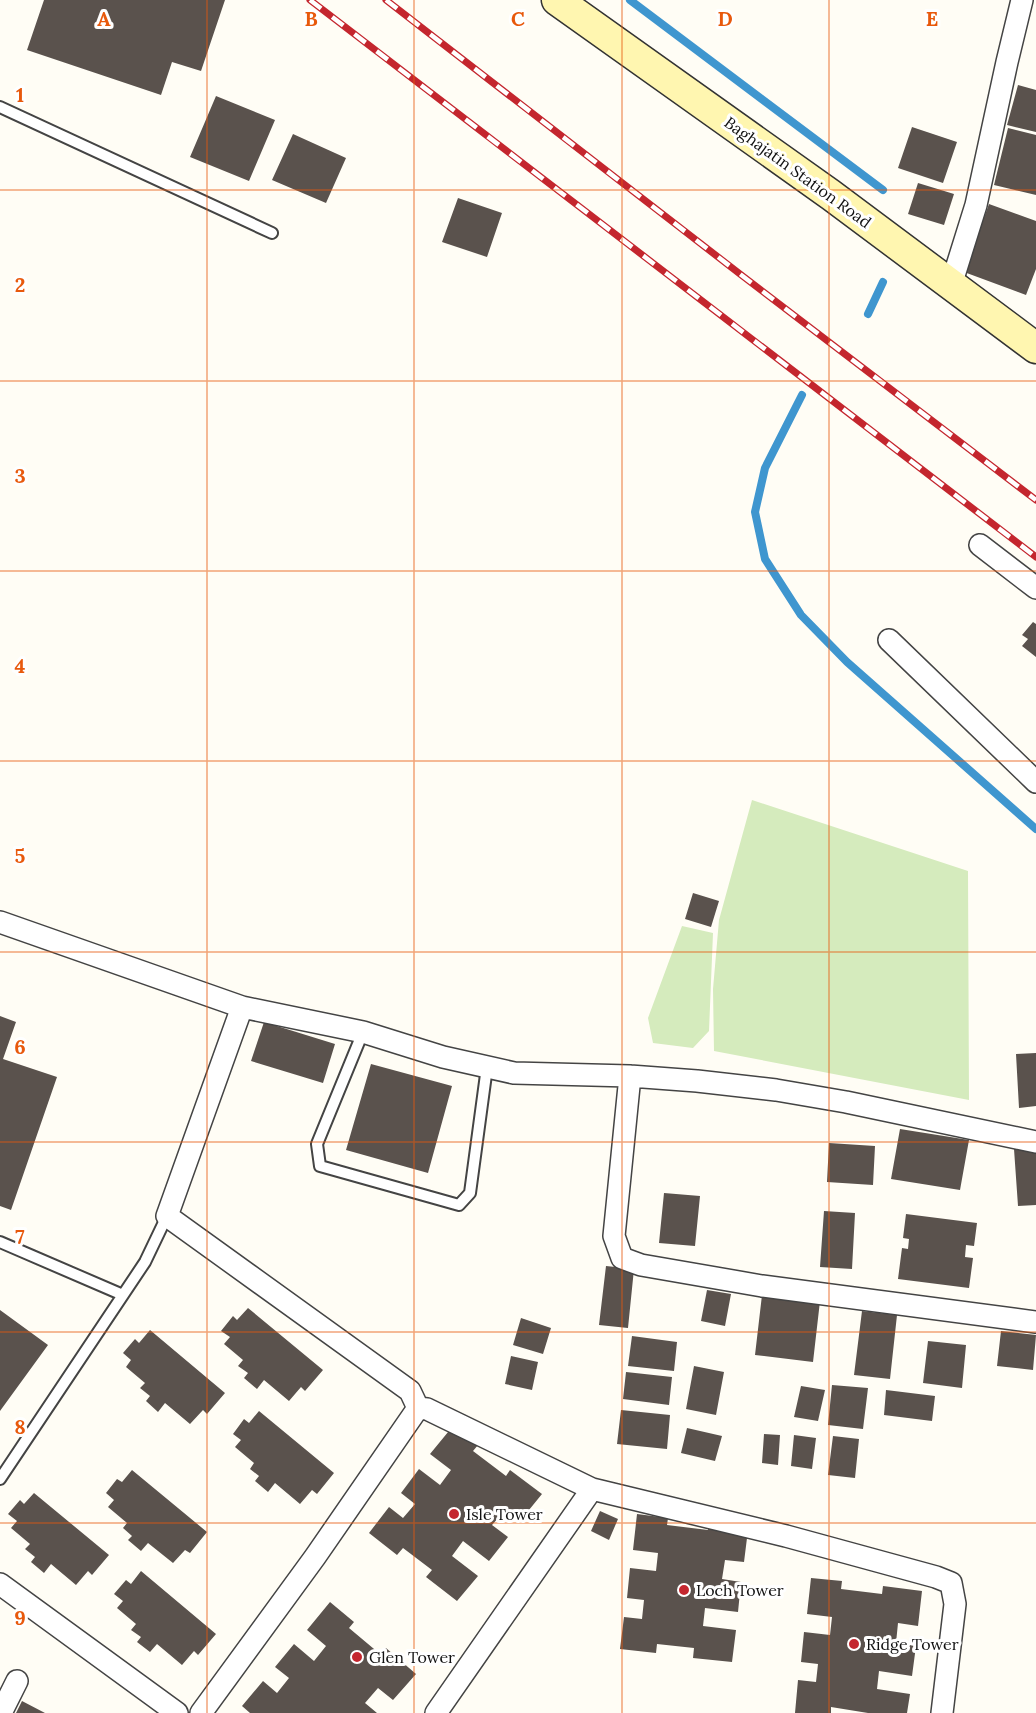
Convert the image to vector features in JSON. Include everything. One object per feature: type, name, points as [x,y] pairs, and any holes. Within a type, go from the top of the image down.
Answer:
[{"type":"street","name":"Baghajatin Station Road","points":[[557,0],[831,195],[1036,348]]},
{"type":"street","points":[[951,285],[976,205],[1022,0]]},
{"type":"street","points":[[980,545],[1036,588]]},
{"type":"street","points":[[889,640],[1036,782]]},
{"type":"street","points":[[0,922],[242,1007],[363,1032],[443,1057],[514,1073],[630,1076],[776,1090],[846,1102],[1036,1142]]},
{"type":"street","points":[[242,1007],[167,1216],[410,1391],[418,1408]]},
{"type":"street","points":[[630,1076],[614,1236],[622,1258],[641,1265],[762,1286],[1036,1322]]},
{"type":"street","points":[[418,1408],[427,1409],[592,1489],[786,1536],[936,1576],[951,1583],[955,1604],[942,1713]]},
{"type":"street","points":[[201,1713],[315,1557],[418,1408]]},
{"type":"street","points":[[436,1713],[592,1489]]},
{"type":"street","points":[[0,1584],[177,1713]]},
{"type":"street","points":[[1,1713],[17,1681]]},
{"type":"lane","points":[[0,107],[273,234]]},
{"type":"lane","points":[[363,1032],[317,1144],[321,1166],[459,1205],[470,1193],[487,1067]]},
{"type":"lane","points":[[0,1479],[145,1262],[167,1216]]},
{"type":"lane","points":[[0,1242],[123,1295]]},
{"type":"green space","points":[[752,800],[968,871],[969,1100],[714,1051],[713,989],[719,920]]},
{"type":"green space","points":[[682,926],[713,933],[709,1031],[693,1048],[653,1043],[648,1018]]},
{"type":"building","points":[[44,0],[225,0],[201,71],[172,62],[161,95],[27,50]]},
{"type":"building","points":[[1018,85],[1036,90],[1036,132],[1007,125]]},
{"type":"building","points":[[216,96],[275,120],[249,181],[190,157]]},
{"type":"building","points":[[912,127],[957,142],[943,183],[898,168]]},
{"type":"building","points":[[1008,128],[1036,135],[1036,195],[994,185]]},
{"type":"building","points":[[293,134],[346,158],[326,203],[272,180]]},
{"type":"building","points":[[918,183],[954,194],[944,225],[908,214]]},
{"type":"building","points":[[458,198],[502,213],[487,257],[442,242]]},
{"type":"building","points":[[989,204],[1036,221],[1036,269],[1026,295],[964,272]]},
{"type":"building","points":[[1033,622],[1036,624],[1036,657],[1022,646],[1028,639],[1022,635]]},
{"type":"building","points":[[693,893],[719,901],[711,927],[685,919]]},
{"type":"building","points":[[0,1016],[16,1022],[3,1059],[57,1077],[11,1210],[0,1206]]},
{"type":"building","points":[[264,1022],[335,1044],[323,1083],[251,1061]]},
{"type":"building","points":[[1036,1053],[1036,1106],[1019,1108],[1016,1054]]},
{"type":"building","points":[[371,1064],[452,1086],[428,1173],[346,1150]]},
{"type":"building","points":[[900,1129],[969,1140],[960,1190],[891,1179]]},
{"type":"building","points":[[829,1143],[875,1146],[873,1185],[827,1182]]},
{"type":"building","points":[[1036,1148],[1036,1205],[1018,1206],[1014,1149]]},
{"type":"building","points":[[664,1193],[700,1196],[695,1246],[659,1243]]},
{"type":"building","points":[[824,1211],[855,1213],[852,1269],[820,1267]]},
{"type":"building","points":[[906,1214],[977,1223],[974,1246],[966,1245],[965,1257],[973,1258],[969,1288],[898,1279],[902,1248],[908,1249],[909,1239],[903,1238]]},
{"type":"building","points":[[606,1266],[634,1269],[628,1328],[599,1325]]},
{"type":"building","points":[[707,1290],[731,1294],[725,1326],[701,1321]]},
{"type":"building","points":[[762,1295],[820,1301],[813,1362],[755,1355]]},
{"type":"building","points":[[248,1308],[323,1370],[305,1391],[301,1387],[289,1401],[264,1380],[257,1389],[244,1378],[248,1373],[238,1366],[243,1360],[224,1344],[230,1337],[221,1331],[233,1316],[237,1320]]},
{"type":"building","points":[[0,1310],[48,1345],[0,1411]]},
{"type":"building","points":[[862,1311],[897,1315],[890,1379],[854,1375]]},
{"type":"building","points":[[521,1318],[551,1328],[543,1354],[513,1345]]},
{"type":"building","points":[[150,1330],[225,1393],[207,1414],[203,1410],[190,1424],[165,1403],[158,1412],[146,1401],[150,1396],[140,1388],[145,1383],[126,1367],[131,1360],[123,1353],[135,1339],[139,1343]]},
{"type":"building","points":[[1001,1331],[1036,1335],[1033,1370],[997,1366]]},
{"type":"building","points":[[632,1336],[677,1342],[674,1371],[628,1366]]},
{"type":"building","points":[[928,1341],[966,1345],[962,1388],[923,1383]]},
{"type":"building","points":[[511,1356],[538,1362],[532,1390],[505,1384]]},
{"type":"building","points":[[694,1366],[724,1372],[716,1415],[686,1409]]},
{"type":"building","points":[[626,1372],[672,1377],[669,1405],[623,1399]]},
{"type":"building","points":[[832,1385],[868,1388],[863,1429],[828,1425]]},
{"type":"building","points":[[801,1386],[825,1390],[818,1421],[794,1417]]},
{"type":"building","points":[[886,1390],[935,1396],[932,1421],[884,1415]]},
{"type":"building","points":[[621,1410],[670,1415],[667,1449],[617,1444]]},
{"type":"building","points":[[259,1411],[334,1473],[317,1494],[312,1490],[300,1504],[275,1483],[268,1492],[255,1481],[259,1476],[250,1469],[254,1463],[235,1447],[241,1440],[233,1434],[244,1419],[249,1423]]},
{"type":"building","name":"Isle Tower","points":[[453,1426],[478,1445],[473,1451],[506,1476],[510,1470],[542,1494],[520,1521],[505,1510],[492,1525],[508,1537],[489,1561],[463,1541],[452,1556],[478,1576],[457,1601],[426,1577],[432,1570],[403,1548],[397,1555],[369,1533],[389,1507],[403,1518],[415,1504],[401,1493],[419,1469],[440,1485],[451,1470],[430,1454]]},
{"type":"building","points":[[687,1428],[722,1436],[715,1461],[681,1453]]},
{"type":"building","points":[[764,1434],[780,1435],[778,1465],[762,1463]]},
{"type":"building","points":[[794,1435],[816,1438],[812,1469],[791,1466]]},
{"type":"building","points":[[833,1436],[859,1439],[855,1478],[828,1475]]},
{"type":"building","points":[[132,1470],[207,1532],[190,1553],[185,1550],[173,1563],[148,1543],[141,1551],[128,1540],[132,1536],[123,1528],[127,1523],[108,1507],[114,1500],[106,1493],[117,1479],[122,1482]]},
{"type":"building","points":[[34,1493],[109,1555],[92,1575],[88,1571],[76,1585],[51,1564],[44,1573],[31,1562],[35,1557],[25,1549],[30,1544],[11,1528],[17,1521],[8,1514],[20,1500],[24,1504]]},
{"type":"building","points":[[600,1511],[618,1519],[609,1540],[591,1531]]},
{"type":"building","name":"Loch Tower","points":[[637,1514],[668,1518],[667,1525],[708,1530],[709,1522],[748,1530],[744,1562],[725,1560],[722,1579],[741,1582],[738,1612],[705,1608],[703,1626],[736,1630],[732,1662],[693,1658],[694,1648],[657,1644],[656,1653],[620,1649],[624,1617],[642,1619],[644,1600],[627,1598],[630,1568],[656,1571],[658,1553],[633,1550]]},
{"type":"building","points":[[141,1571],[216,1634],[198,1655],[194,1651],[182,1665],[157,1644],[150,1652],[137,1642],[141,1637],[131,1630],[136,1624],[117,1608],[123,1601],[114,1594],[126,1580],[131,1584]]},
{"type":"building","name":"Ridge Tower","points":[[811,1578],[842,1581],[841,1589],[882,1594],[883,1586],[922,1591],[918,1626],[898,1623],[896,1643],[916,1646],[912,1676],[879,1671],[877,1689],[910,1694],[907,1713],[868,1713],[831,1707],[831,1713],[795,1713],[798,1680],[816,1682],[818,1664],[801,1662],[804,1632],[830,1635],[832,1617],[807,1614]]},
{"type":"building","name":"Glen Tower","points":[[330,1602],[354,1622],[349,1628],[380,1654],[386,1648],[416,1674],[393,1700],[378,1688],[365,1703],[377,1713],[250,1713],[242,1706],[263,1681],[277,1693],[289,1678],[275,1667],[294,1644],[314,1661],[326,1646],[307,1630]]},
{"type":"building","points":[[22,1701],[45,1713],[16,1713]]},
{"type":"waterway","points":[[630,0],[883,190]]},
{"type":"waterway","points":[[868,314],[883,282]]},
{"type":"waterway","points":[[802,395],[765,468],[755,512],[765,559],[801,615],[847,662],[1036,829]]},
{"type":"railway","points":[[310,0],[1036,557]]},
{"type":"railway","points":[[386,0],[1036,500]]},
{"type":"place","name":"Isle Tower","points":[[454,1514]]},
{"type":"place","name":"Loch Tower","points":[[684,1590]]},
{"type":"place","name":"Ridge Tower","points":[[854,1644]]},
{"type":"place","name":"Glen Tower","points":[[357,1657]]}]
